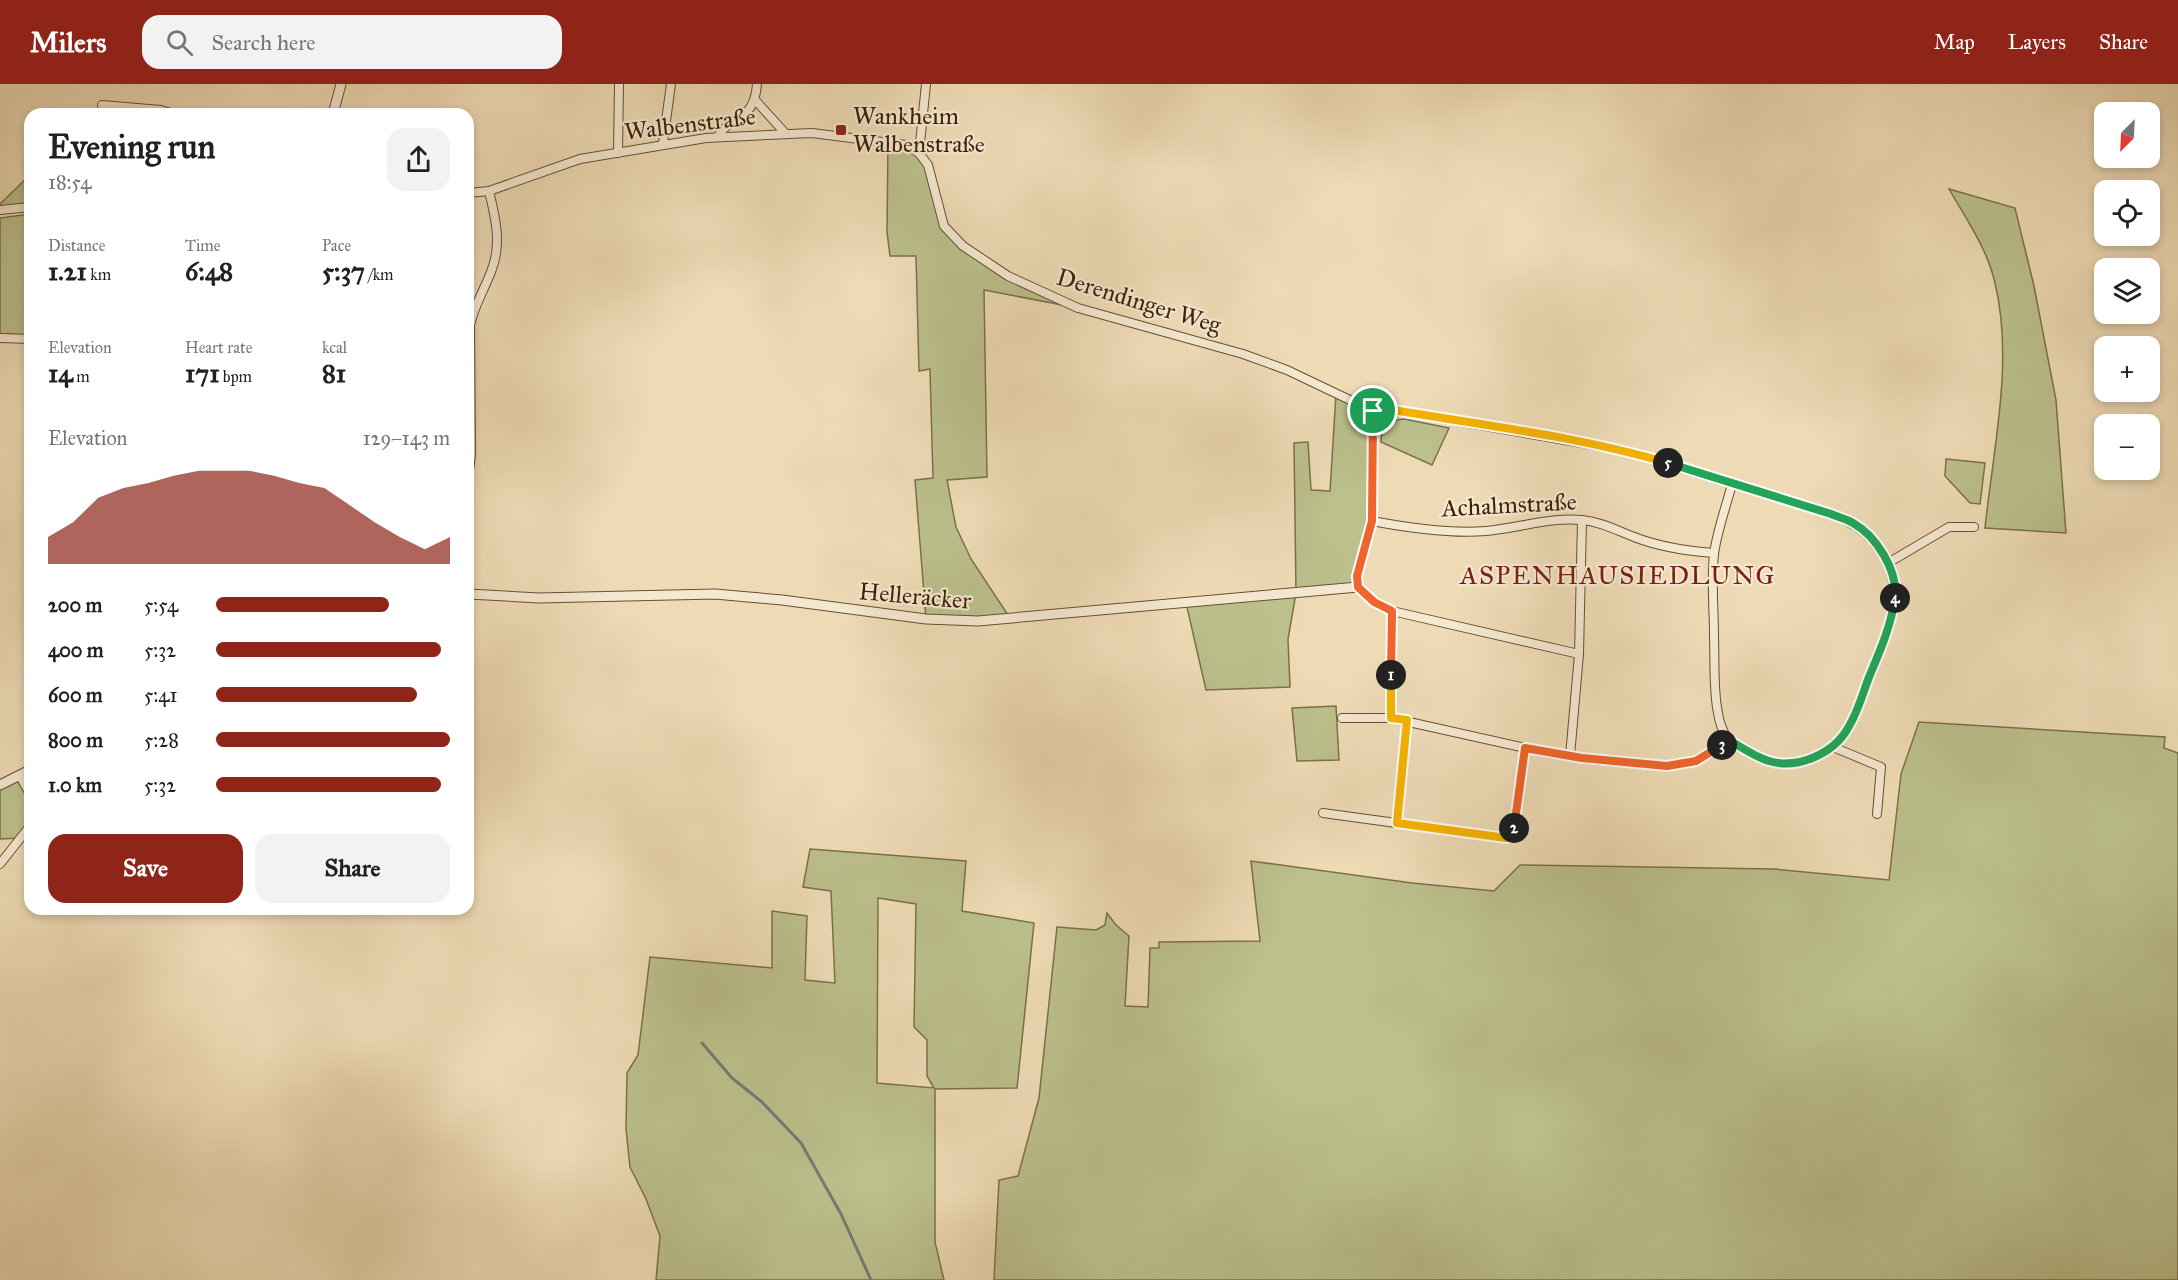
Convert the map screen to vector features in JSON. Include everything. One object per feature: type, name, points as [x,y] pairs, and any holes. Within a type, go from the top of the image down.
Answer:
[{"type":"street","points":[[334,108],[340,84]]},
{"type":"street","points":[[618,153],[619,84]]},
{"type":"street","points":[[663,143],[671,84]]},
{"type":"street","points":[[717,137],[724,127],[748,112],[756,101],[757,84]]},
{"type":"street","points":[[920,153],[926,84]]},
{"type":"street","points":[[756,101],[785,133]]},
{"type":"street","points":[[102,105],[137,108]]},
{"type":"street","name":"Walbenstraße","points":[[474,192],[489,190],[580,159],[663,143],[717,137],[785,133],[819,134],[906,145],[920,153]]},
{"type":"street","name":"Derendinger Weg","points":[[920,153],[928,165],[944,226],[963,246],[1008,276],[1078,308],[1243,354],[1287,370],[1373,411]]},
{"type":"street","points":[[474,308],[492,269],[496,254],[496,222],[489,190]]},
{"type":"street","points":[[0,210],[24,208]]},
{"type":"street","points":[[0,338],[24,339]]},
{"type":"street","points":[[1579,654],[1392,611],[1374,602],[1358,587],[1357,576],[1372,521],[1373,411],[1388,409],[1622,450],[1831,514],[1852,522],[1865,532],[1876,543],[1888,563],[1895,593],[1891,621],[1848,728],[1833,747],[1797,762],[1780,763],[1763,759],[1729,740],[1718,714],[1715,686],[1714,554],[1732,484]]},
{"type":"street","name":"Achalmstraße","points":[[1372,521],[1471,532],[1512,528],[1556,519],[1582,520],[1605,524],[1633,537],[1675,550],[1714,554]]},
{"type":"street","points":[[1570,756],[1579,654],[1582,520]]},
{"type":"street","points":[[1888,563],[1949,527],[1974,527]]},
{"type":"street","name":"Helleräcker","points":[[474,594],[521,598],[715,594],[782,600],[926,619],[978,621],[1358,587]]},
{"type":"street","points":[[1391,718],[1392,611]]},
{"type":"street","points":[[1342,718],[1407,720],[1525,748],[1570,756],[1659,765],[1677,765],[1696,761],[1729,740]]},
{"type":"street","points":[[1397,823],[1407,720]]},
{"type":"street","points":[[1833,747],[1881,767],[1877,814]]},
{"type":"street","points":[[1323,813],[1506,838],[1514,830],[1525,748]]},
{"type":"street","points":[[0,785],[24,774]]},
{"type":"street","points":[[20,776],[24,783]]},
{"type":"street","points":[[0,864],[24,834]]},
{"type":"green space","points":[[888,143],[906,145],[928,165],[944,226],[963,246],[1008,276],[1078,308],[984,290],[987,477],[947,480],[956,527],[971,559],[1010,618],[926,619],[915,480],[933,478],[930,369],[919,371],[916,256],[890,256],[887,232]]},
{"type":"green space","points":[[24,181],[24,208],[0,210],[0,204]]},
{"type":"green space","points":[[1949,189],[2015,208],[2034,286],[2056,400],[2066,533],[1985,528],[2000,406],[2003,344],[2000,313],[1995,283],[1987,258]]},
{"type":"green space","points":[[24,215],[24,335],[0,334],[0,218]]},
{"type":"green space","points":[[1336,394],[1373,411],[1372,521],[1358,587],[1296,593],[1294,443],[1308,442],[1311,490],[1330,491]]},
{"type":"green space","points":[[1404,419],[1449,428],[1432,465],[1381,442],[1382,432],[1390,422]]},
{"type":"green space","points":[[1946,459],[1985,463],[1980,504],[1970,503],[1945,476]]},
{"type":"green space","points":[[1296,593],[1288,639],[1290,687],[1206,690],[1186,603]]},
{"type":"green space","points":[[1336,706],[1339,760],[1297,761],[1292,708]]},
{"type":"green space","points":[[1919,722],[2165,737],[2164,748],[2178,753],[2178,1280],[994,1280],[999,1180],[1018,1176],[1039,1098],[1057,927],[1096,930],[1105,925],[1107,913],[1129,936],[1125,1006],[1148,1007],[1150,948],[1159,948],[1159,942],[1260,941],[1251,861],[1412,883],[1494,891],[1520,865],[1774,869],[1889,880],[1901,774]]},
{"type":"green space","points":[[24,773],[24,834],[21,838],[0,839],[0,785]]},
{"type":"green space","points":[[810,849],[966,861],[962,911],[1034,923],[1017,1088],[935,1089],[935,1242],[944,1280],[656,1280],[660,1236],[646,1199],[630,1167],[626,1129],[627,1073],[638,1055],[650,957],[772,968],[772,911],[807,916],[805,980],[835,983],[831,891],[803,887]],"holes":[[[878,898],[916,904],[914,1027],[927,1040],[927,1076],[934,1088],[877,1083]]]},
{"type":"waterway","points":[[702,1043],[732,1078],[762,1102],[801,1143],[841,1214],[871,1280]]},
{"type":"place","name":"Wankheim Walbenstraße","points":[[841,130]]},
{"type":"district","name":"ASPENHAUSIEDLUNG","points":[[1618,575]]},
{"type":"route","points":[[1388,409],[1622,450],[1852,522],[1876,543],[1888,563],[1895,593],[1891,621],[1885,639],[1848,728],[1833,747],[1818,755],[1792,763],[1768,761],[1729,740],[1696,761],[1667,766],[1582,758],[1525,748],[1514,830],[1506,838],[1397,823],[1407,720],[1391,718],[1392,611],[1374,602],[1358,587],[1357,576],[1372,521],[1373,411],[1388,409]]}]
